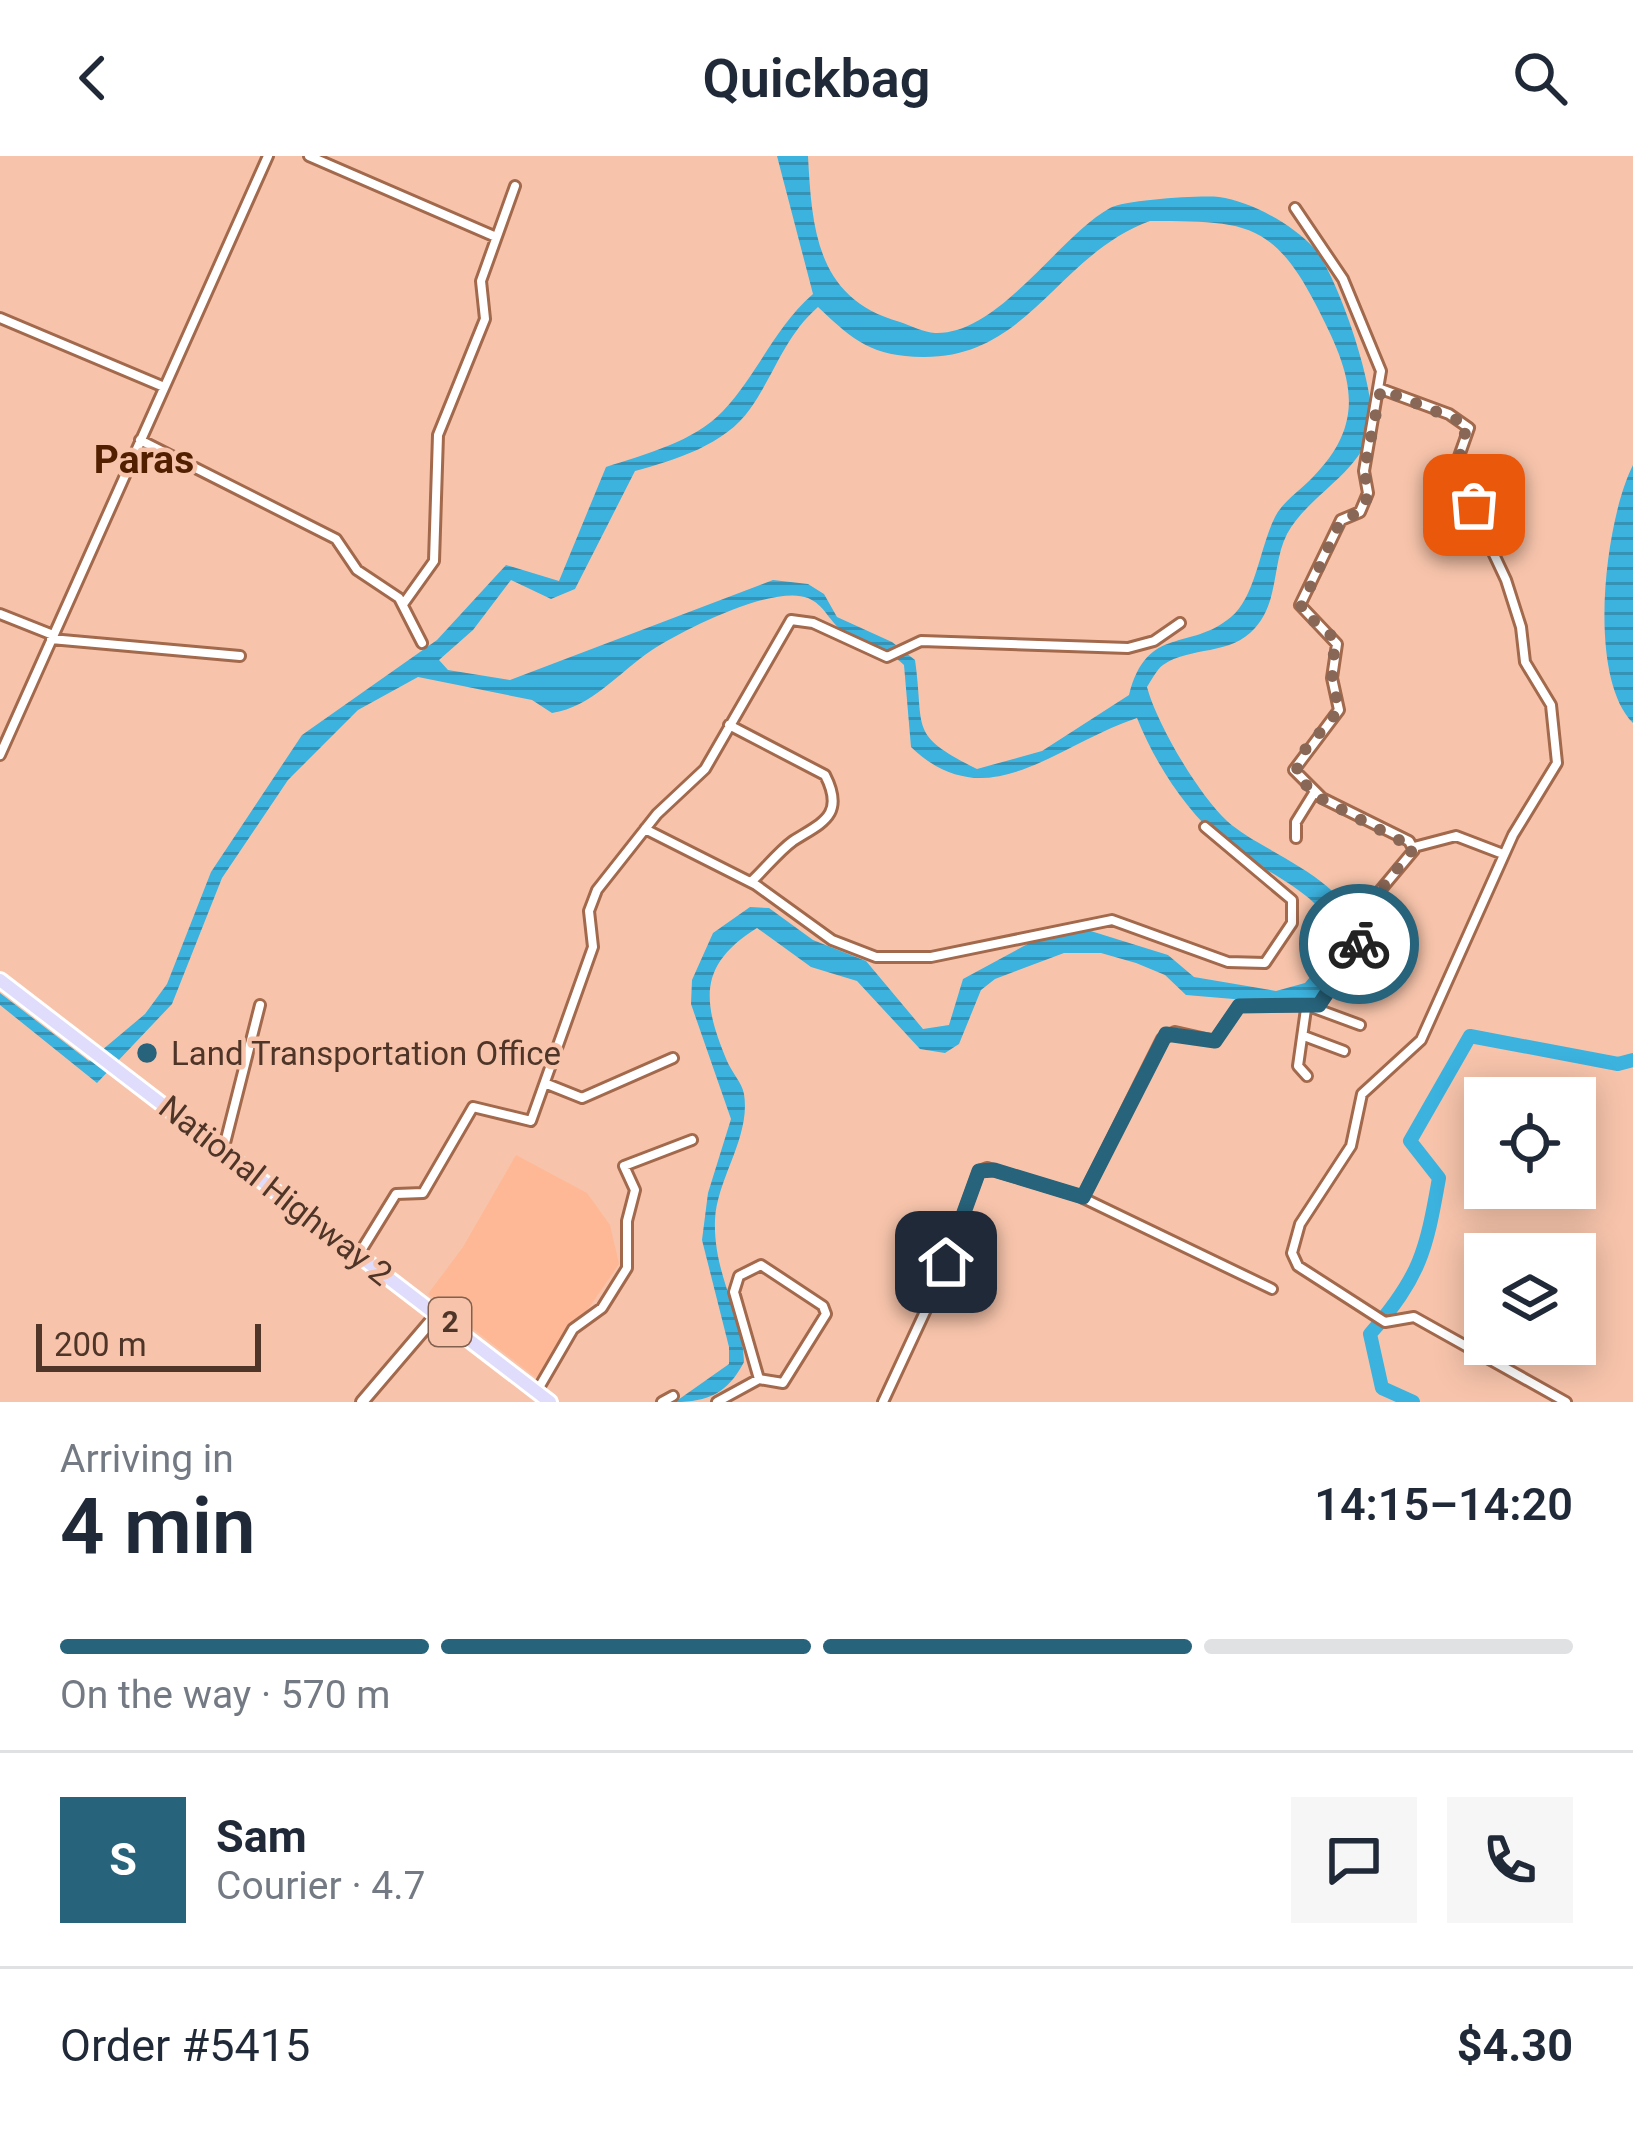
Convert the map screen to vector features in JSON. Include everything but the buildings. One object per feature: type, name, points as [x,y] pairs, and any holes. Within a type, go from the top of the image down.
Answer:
[{"type":"main road","name":"National Highway 2","points":[[0,980],[224,1147],[550,1402]]},
{"type":"street","points":[[0,755],[268,156]]},
{"type":"street","points":[[309,156],[496,237]]},
{"type":"street","points":[[404,603],[434,561],[438,435],[485,320],[481,281],[515,186]]},
{"type":"street","points":[[1295,208],[1343,279],[1378,358],[1381,389],[1364,471],[1367,498],[1360,512],[1341,520],[1300,605],[1337,644],[1332,679],[1339,710],[1294,770],[1314,793],[1414,848]]},
{"type":"street","points":[[0,318],[164,387]]},
{"type":"street","points":[[1381,389],[1449,414],[1469,428],[1457,462],[1459,480],[1506,580],[1521,627],[1525,662],[1551,705],[1556,763],[1503,855],[1421,1040],[1393,1060],[1362,1094],[1351,1146],[1292,1240],[1298,1266],[1382,1320],[1414,1317],[1566,1402]]},
{"type":"street","points":[[140,440],[331,536],[352,566],[404,603],[422,643]]},
{"type":"street","points":[[0,614],[52,637],[240,656]]},
{"type":"street","points":[[358,1254],[396,1194],[423,1192],[472,1107],[486,1106],[528,1124],[547,1084],[593,947],[592,901],[645,829],[704,769],[791,620],[813,623],[879,655],[921,640],[1128,648],[1154,640],[1180,622]]},
{"type":"street","points":[[729,725],[825,775],[831,793],[831,811],[819,829],[790,844],[751,882]]},
{"type":"street","points":[[1296,838],[1296,822],[1314,793]]},
{"type":"street","points":[[645,829],[751,882],[810,927],[876,957],[931,956],[1112,920],[1228,962],[1265,963],[1292,923],[1292,900],[1205,827]]},
{"type":"street","points":[[1307,1076],[1298,1066],[1310,1008],[1327,998],[1354,957],[1373,899],[1414,848],[1456,836],[1503,855]]},
{"type":"street","points":[[224,1147],[260,1005]]},
{"type":"street","points":[[1082,1198],[1166,1034],[1215,1041],[1239,1006],[1310,1008],[1360,1025]]},
{"type":"street","points":[[1304,1036],[1343,1051]]},
{"type":"street","points":[[547,1084],[582,1098],[673,1058]]},
{"type":"street","points":[[537,1391],[574,1329],[602,1308],[627,1268],[627,1221],[635,1190],[623,1166],[692,1140]]},
{"type":"street","points":[[883,1402],[937,1286],[979,1171],[994,1170],[1082,1198],[1272,1289]]},
{"type":"street","points":[[717,1402],[758,1379],[783,1383],[826,1314],[823,1306],[761,1265],[740,1276],[734,1292],[758,1379]]},
{"type":"street","points":[[362,1402],[439,1313]]},
{"type":"street","points":[[662,1402],[673,1396]]},
{"type":"shaded area","points":[[516,1155],[587,1193],[610,1225],[619,1264],[539,1380],[428,1294],[463,1247]]},
{"type":"water","points":[[777,156],[808,156],[817,236],[836,280],[873,311],[935,333],[982,319],[1090,222],[1118,205],[1180,197],[1231,199],[1282,222],[1314,248],[1334,282],[1362,363],[1372,411],[1365,444],[1287,534],[1268,606],[1255,628],[1234,643],[1174,659],[1161,667],[1147,687],[1169,739],[1216,809],[1335,894],[1349,913],[1354,934],[1336,980],[1306,1005],[1186,995],[1165,975],[1136,963],[1101,953],[1064,953],[995,979],[981,990],[959,1044],[945,1053],[920,1049],[857,981],[811,967],[757,928],[724,956],[710,986],[719,1040],[744,1094],[743,1126],[715,1220],[719,1259],[744,1362],[716,1394],[675,1402],[729,1364],[729,1347],[702,1240],[708,1193],[731,1119],[691,1004],[692,980],[713,933],[750,907],[769,908],[813,940],[866,961],[923,1029],[949,1025],[963,979],[1033,941],[1081,928],[1168,955],[1194,977],[1276,991],[1305,983],[1338,944],[1332,926],[1307,897],[1222,841],[1196,815],[1162,768],[1137,718],[1022,770],[995,777],[967,777],[939,768],[911,747],[904,665],[849,636],[813,601],[793,595],[752,603],[685,631],[593,696],[552,713],[532,700],[418,677],[358,710],[288,780],[222,878],[172,1004],[97,1083],[0,1005],[0,993],[89,1061],[145,1014],[167,984],[211,872],[302,735],[437,640],[506,565],[559,581],[606,467],[668,446],[711,422],[813,294]],"holes":[[[1150,221],[1230,225],[1249,230],[1283,254],[1315,303],[1337,350],[1345,372],[1348,413],[1331,455],[1275,517],[1252,584],[1231,617],[1158,648],[1137,673],[1129,695],[1042,751],[977,769],[939,747],[924,728],[915,660],[892,642],[837,617],[824,594],[808,584],[773,580],[510,680],[448,670],[439,660],[473,630],[511,580],[551,599],[575,589],[635,471],[698,449],[740,422],[797,331],[818,307],[854,338],[877,350],[923,357],[959,353],[1017,323],[1090,257]]]},
{"type":"water","points":[[1633,465],[1633,723],[1618,701],[1609,671],[1605,597],[1615,522]]},
{"type":"waterway","points":[[1413,1402],[1382,1388],[1370,1334],[1400,1296],[1425,1245],[1439,1178],[1410,1141],[1470,1036],[1618,1064],[1633,1060]]},
{"type":"way so far","points":[[1359,944],[1373,899],[1407,863],[1414,848],[1409,841],[1322,799],[1296,776],[1299,757],[1339,710],[1332,679],[1337,644],[1300,609],[1341,520],[1360,512],[1367,498],[1364,471],[1381,389],[1467,424],[1457,469],[1474,505]]},
{"type":"place","name":"Land Transportation Office","points":[[147,1053]]},
{"type":"district","name":"Paras","points":[[144,459]]},
{"type":"route","points":[[946,1262],[979,1171],[988,1168],[1082,1198],[1166,1034],[1215,1041],[1221,1039],[1239,1006],[1306,1009],[1319,1005],[1359,944]]}]
